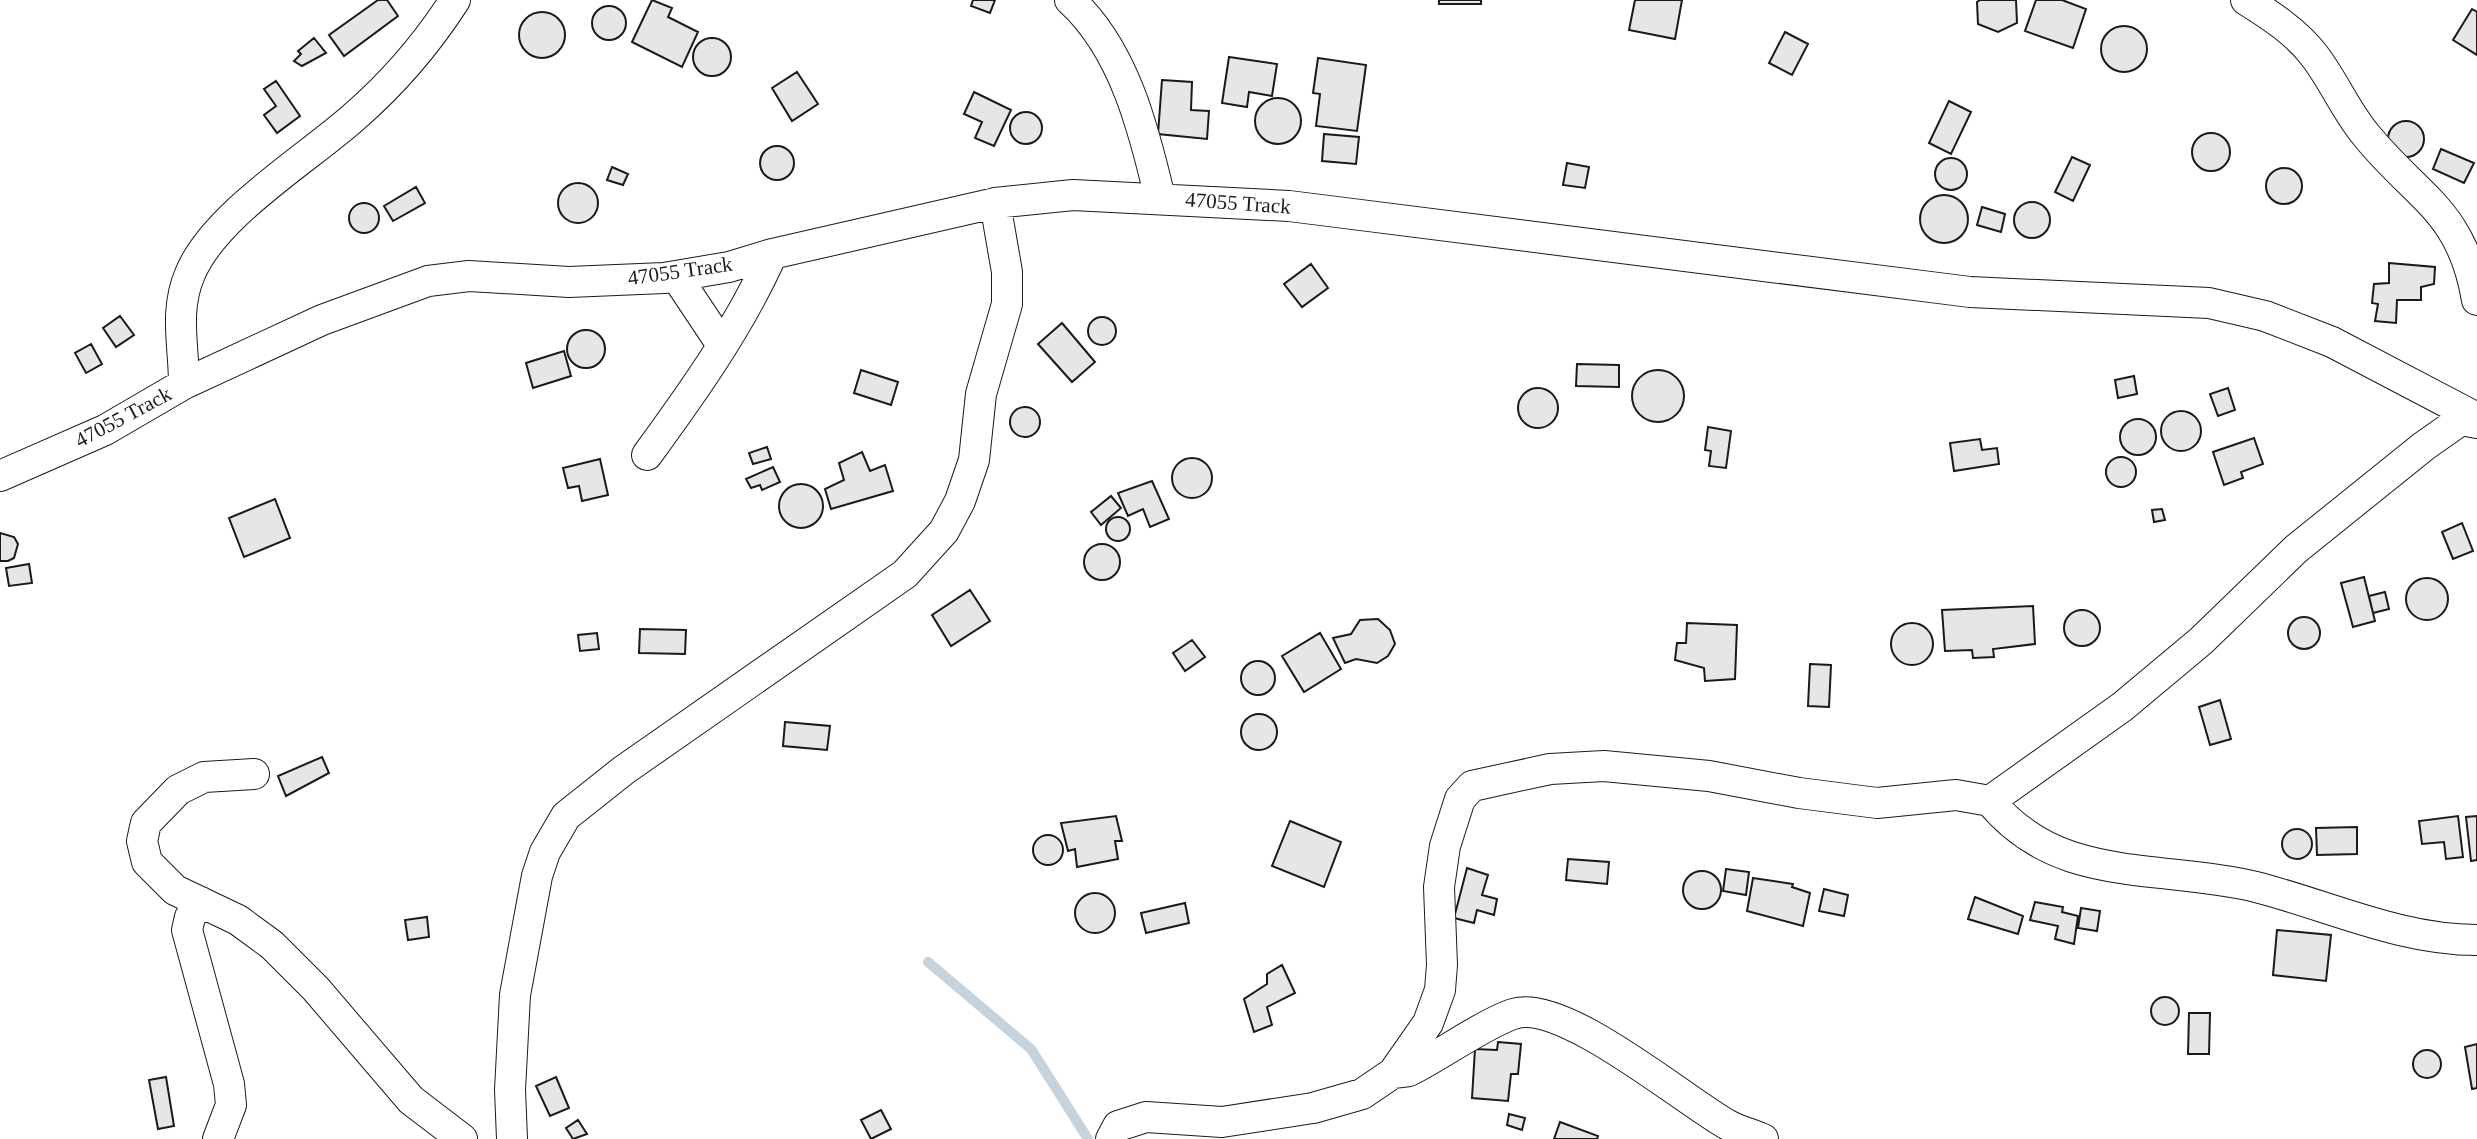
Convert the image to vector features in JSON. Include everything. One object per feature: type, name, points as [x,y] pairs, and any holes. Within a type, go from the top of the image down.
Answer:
[{"type":"street","points":[[184,384],[180,308],[190,273],[202,253],[265,187],[354,117],[400,70],[455,0]]},
{"type":"street","points":[[1070,0],[1099,34],[1119,72],[1144,132],[1160,198]]},
{"type":"street","points":[[2246,0],[2293,33],[2312,52],[2367,136],[2445,219],[2463,246],[2477,300]]},
{"type":"street","name":"47055 Track","points":[[0,476],[105,430],[184,384],[322,320],[428,281],[469,276],[569,282],[676,276],[729,267],[772,254],[927,221],[995,203],[1073,195],[1289,206],[1395,218],[1486,233],[1970,292],[2209,303],[2266,316],[2332,342],[2477,420]]},
{"type":"street","points":[[512,1139],[510,1090],[514,995],[537,876],[545,852],[566,816],[624,770],[905,574],[944,531],[960,501],[974,460],[981,394],[1007,304],[1007,272],[995,203]]},
{"type":"street","points":[[647,455],[693,393],[759,283],[772,254]]},
{"type":"street","points":[[676,276],[722,345]]},
{"type":"street","points":[[1990,801],[2122,707],[2201,641],[2296,549],[2424,446],[2461,421],[2477,420]]},
{"type":"street","points":[[1111,1139],[1118,1126],[1146,1117],[1222,1122],[1313,1108],[1362,1094],[1393,1073],[1428,1023],[1440,990],[1442,965],[1439,887],[1445,846],[1460,799],[1472,786],[1550,769],[1604,766],[1709,776],[1799,793],[1877,803],[1956,794],[1990,801],[2008,823],[2071,856],[2147,872],[2255,887],[2439,940],[2477,940]]},
{"type":"street","points":[[254,774],[204,777],[178,790],[146,823],[142,841],[147,862],[175,890],[239,920],[272,945],[316,989],[411,1100],[462,1139]]},
{"type":"street","points":[[201,902],[190,917],[187,930],[229,1084],[231,1105],[218,1139]]},
{"type":"street","points":[[1393,1073],[1409,1071],[1512,1014],[1542,1013],[1570,1024],[1618,1052],[1729,1125],[1763,1139]]},
{"type":"building","points":[[378,0],[387,0],[398,16],[344,56],[329,35]]},
{"type":"building","points":[[652,0],[672,8],[668,17],[698,32],[682,67],[632,42]]},
{"type":"building","points":[[973,0],[995,0],[990,13],[971,6]]},
{"type":"building","points":[[1439,0],[1481,0],[1481,4],[1439,4]]},
{"type":"building","points":[[1635,0],[1682,0],[1675,39],[1629,30]]},
{"type":"building","points":[[2016,0],[2017,23],[1998,32],[1978,24],[1977,2]]},
{"type":"building","points":[[2036,0],[2062,0],[2086,9],[2073,48],[2025,31]]},
{"type":"building","points":[[609,6],[621,11],[626,23],[621,35],[609,40],[597,35],[592,23],[597,11]]},
{"type":"building","points":[[2472,9],[2477,12],[2477,55],[2453,40]]},
{"type":"building","points":[[542,12],[558,19],[565,35],[558,51],[542,58],[526,51],[519,35],[526,19]]},
{"type":"building","points":[[2124,26],[2140,33],[2147,49],[2140,65],[2124,72],[2108,65],[2101,49],[2108,33]]},
{"type":"building","points":[[1785,32],[1808,44],[1792,75],[1769,63]]},
{"type":"building","points":[[314,38],[326,53],[302,66],[294,61],[301,54],[298,51]]},
{"type":"building","points":[[712,38],[726,43],[731,57],[726,71],[712,76],[698,71],[693,57],[698,43]]},
{"type":"building","points":[[1229,57],[1277,64],[1272,96],[1249,92],[1247,107],[1222,103]]},
{"type":"building","points":[[1318,58],[1366,65],[1357,131],[1316,126],[1320,94],[1313,93]]},
{"type":"building","points":[[797,72],[818,104],[792,121],[772,88]]},
{"type":"building","points":[[1162,80],[1192,82],[1191,110],[1209,111],[1207,139],[1158,134]]},
{"type":"building","points":[[276,81],[300,116],[277,133],[264,115],[276,106],[264,89]]},
{"type":"building","points":[[974,92],[1011,110],[994,146],[975,138],[982,122],[964,114]]},
{"type":"building","points":[[1278,98],[1294,105],[1301,121],[1294,137],[1278,144],[1262,137],[1255,121],[1262,105]]},
{"type":"building","points":[[1949,101],[1971,112],[1951,154],[1929,143]]},
{"type":"building","points":[[1026,112],[1037,117],[1042,128],[1037,139],[1026,144],[1015,139],[1010,128],[1015,117]]},
{"type":"building","points":[[2406,121],[2419,126],[2424,139],[2419,152],[2406,157],[2393,152],[2388,139],[2393,126]]},
{"type":"building","points":[[2211,133],[2224,139],[2230,152],[2224,165],[2211,171],[2198,165],[2192,152],[2198,139]]},
{"type":"building","points":[[1324,134],[1359,137],[1356,164],[1322,161]]},
{"type":"building","points":[[777,146],[789,151],[794,163],[789,175],[777,180],[765,175],[760,163],[765,151]]},
{"type":"building","points":[[2441,149],[2474,163],[2464,183],[2433,169]]},
{"type":"building","points":[[2072,157],[2090,165],[2073,201],[2055,192]]},
{"type":"building","points":[[1951,158],[1962,163],[1967,174],[1962,185],[1951,190],[1940,185],[1935,174],[1940,163]]},
{"type":"building","points":[[1567,163],[1589,167],[1585,188],[1563,185]]},
{"type":"building","points":[[612,167],[628,174],[623,185],[607,180]]},
{"type":"building","points":[[2284,168],[2297,173],[2302,186],[2297,199],[2284,204],[2271,199],[2266,186],[2271,173]]},
{"type":"building","points":[[578,183],[592,189],[598,203],[592,217],[578,223],[564,217],[558,203],[564,189]]},
{"type":"building","points":[[416,187],[425,203],[393,221],[384,206]]},
{"type":"building","points":[[1944,195],[1961,202],[1968,219],[1961,236],[1944,243],[1927,236],[1920,219],[1927,202]]},
{"type":"building","points":[[2032,202],[2045,207],[2050,220],[2045,233],[2032,238],[2019,233],[2014,220],[2019,207]]},
{"type":"building","points":[[364,203],[375,207],[379,218],[375,229],[364,233],[353,229],[349,218],[353,207]]},
{"type":"building","points":[[1982,207],[2005,214],[2001,232],[1977,225]]},
{"type":"building","points":[[2389,263],[2435,267],[2434,284],[2421,287],[2421,300],[2397,300],[2396,323],[2375,321],[2378,304],[2372,303],[2374,284],[2389,283]]},
{"type":"building","points":[[1311,264],[1328,288],[1302,307],[1284,284]]},
{"type":"building","points":[[120,316],[134,335],[116,347],[103,328]]},
{"type":"building","points":[[1102,317],[1112,321],[1116,331],[1112,341],[1102,345],[1092,341],[1088,331],[1092,321]]},
{"type":"building","points":[[1062,323],[1095,362],[1072,382],[1038,344]]},
{"type":"building","points":[[586,330],[600,335],[605,349],[600,363],[586,368],[572,363],[567,349],[572,335]]},
{"type":"building","points":[[91,344],[102,364],[86,373],[75,353]]},
{"type":"building","points":[[564,351],[571,376],[533,388],[526,363]]},
{"type":"building","points":[[1577,364],[1619,365],[1619,387],[1576,386]]},
{"type":"building","points":[[861,370],[898,382],[891,405],[854,393]]},
{"type":"building","points":[[1658,370],[1668,372],[1676,378],[1682,386],[1682,406],[1676,414],[1668,420],[1658,422],[1648,420],[1640,414],[1634,406],[1632,396],[1634,386],[1640,378],[1648,372]]},
{"type":"building","points":[[2134,376],[2137,394],[2118,398],[2115,380]]},
{"type":"building","points":[[1538,388],[1546,389],[1552,394],[1557,400],[1557,416],[1552,422],[1546,427],[1538,428],[1530,427],[1524,422],[1519,416],[1518,408],[1519,400],[1524,394],[1530,389]]},
{"type":"building","points":[[2228,388],[2235,410],[2218,416],[2210,394]]},
{"type":"building","points":[[1025,407],[1036,411],[1040,422],[1036,433],[1025,437],[1014,433],[1010,422],[1014,411]]},
{"type":"building","points":[[2181,411],[2195,417],[2201,431],[2195,445],[2181,451],[2167,445],[2161,431],[2167,417]]},
{"type":"building","points":[[2138,419],[2151,424],[2156,437],[2151,450],[2138,455],[2125,450],[2120,437],[2125,424]]},
{"type":"building","points":[[1708,427],[1731,431],[1726,468],[1709,466],[1711,451],[1705,450]]},
{"type":"building","points":[[2254,438],[2263,464],[2241,472],[2243,478],[2224,485],[2213,452]]},
{"type":"building","points":[[1980,439],[1982,450],[1997,448],[1999,464],[1954,471],[1950,443]]},
{"type":"building","points":[[767,447],[771,459],[753,464],[749,453]]},
{"type":"building","points":[[862,452],[870,471],[885,465],[893,491],[831,509],[825,489],[844,480],[839,463]]},
{"type":"building","points":[[2121,457],[2132,461],[2136,472],[2132,483],[2121,487],[2110,483],[2106,472],[2110,461]]},
{"type":"building","points":[[1192,458],[1200,459],[1206,464],[1211,470],[1211,486],[1206,492],[1200,497],[1192,498],[1184,497],[1178,492],[1173,486],[1172,478],[1173,470],[1178,464],[1184,459]]},
{"type":"building","points":[[600,459],[608,495],[582,501],[579,486],[568,488],[563,468]]},
{"type":"building","points":[[773,467],[780,482],[762,490],[760,485],[751,488],[746,479]]},
{"type":"building","points":[[1152,481],[1169,519],[1150,527],[1143,509],[1128,516],[1118,493]]},
{"type":"building","points":[[801,484],[810,485],[817,490],[822,497],[822,515],[817,522],[810,527],[801,528],[792,527],[785,522],[780,515],[779,506],[780,497],[785,490],[792,485]]},
{"type":"building","points":[[1111,496],[1121,508],[1101,525],[1091,512]]},
{"type":"building","points":[[275,499],[290,538],[244,557],[229,518]]},
{"type":"building","points":[[2162,509],[2165,520],[2154,522],[2152,510]]},
{"type":"building","points":[[1118,517],[1127,520],[1130,529],[1127,538],[1118,541],[1109,538],[1106,529],[1109,520]]},
{"type":"building","points":[[2462,523],[2473,551],[2453,559],[2442,532]]},
{"type":"building","points":[[0,533],[14,537],[18,544],[14,558],[8,561],[0,561]]},
{"type":"building","points":[[1102,544],[1114,550],[1120,562],[1114,574],[1102,580],[1090,574],[1084,562],[1090,550]]},
{"type":"building","points":[[29,564],[32,583],[9,586],[6,568]]},
{"type":"building","points":[[2364,577],[2375,621],[2353,627],[2341,583]]},
{"type":"building","points":[[2427,578],[2442,584],[2448,599],[2442,614],[2427,620],[2412,614],[2406,599],[2412,584]]},
{"type":"building","points":[[970,590],[990,621],[951,646],[932,615]]},
{"type":"building","points":[[2385,592],[2389,609],[2373,613],[2369,596]]},
{"type":"building","points":[[2033,606],[2035,644],[1993,649],[1994,657],[1973,658],[1972,650],[1945,651],[1942,610]]},
{"type":"building","points":[[2082,610],[2095,615],[2100,628],[2095,641],[2082,646],[2069,641],[2064,628],[2069,615]]},
{"type":"building","points":[[2304,617],[2315,622],[2320,633],[2315,644],[2304,649],[2293,644],[2288,633],[2293,622]]},
{"type":"building","points":[[1378,619],[1390,630],[1395,644],[1388,656],[1377,663],[1356,659],[1345,663],[1333,638],[1351,634],[1360,620]]},
{"type":"building","points":[[1687,623],[1737,625],[1735,679],[1705,681],[1704,668],[1675,660],[1677,643],[1686,643]]},
{"type":"building","points":[[1912,623],[1927,629],[1933,644],[1927,659],[1912,665],[1897,659],[1891,644],[1897,629]]},
{"type":"building","points":[[640,629],[686,630],[685,654],[639,653]]},
{"type":"building","points":[[597,633],[599,649],[580,651],[578,635]]},
{"type":"building","points":[[1320,633],[1341,669],[1304,692],[1282,656]]},
{"type":"building","points":[[1192,640],[1205,657],[1185,671],[1173,653]]},
{"type":"building","points":[[1258,661],[1270,666],[1275,678],[1270,690],[1258,695],[1246,690],[1241,678],[1246,666]]},
{"type":"building","points":[[1810,664],[1831,665],[1829,707],[1808,706]]},
{"type":"building","points":[[2220,700],[2231,739],[2210,745],[2199,707]]},
{"type":"building","points":[[1259,714],[1272,719],[1277,732],[1272,745],[1259,750],[1246,745],[1241,732],[1246,719]]},
{"type":"building","points":[[785,722],[830,726],[827,750],[783,746]]},
{"type":"building","points":[[322,757],[329,773],[286,796],[278,776]]},
{"type":"building","points":[[1116,816],[1122,841],[1115,841],[1118,859],[1077,867],[1075,849],[1068,851],[1061,823]]},
{"type":"building","points":[[2458,816],[2463,857],[2446,859],[2444,842],[2422,844],[2419,821]]},
{"type":"building","points":[[2477,816],[2477,860],[2471,861],[2466,817]]},
{"type":"building","points":[[1290,821],[1341,842],[1324,887],[1272,866]]},
{"type":"building","points":[[2357,827],[2357,854],[2317,855],[2316,828]]},
{"type":"building","points":[[2297,829],[2308,833],[2312,844],[2308,855],[2297,859],[2286,855],[2282,844],[2286,833]]},
{"type":"building","points":[[1048,835],[1059,839],[1063,850],[1059,861],[1048,865],[1037,861],[1033,850],[1037,839]]},
{"type":"building","points":[[1568,859],[1609,862],[1607,884],[1566,880]]},
{"type":"building","points":[[1467,868],[1488,875],[1482,895],[1497,899],[1494,915],[1477,910],[1474,923],[1454,918]]},
{"type":"building","points":[[1726,869],[1749,872],[1746,895],[1723,891]]},
{"type":"building","points":[[1702,871],[1715,877],[1721,890],[1715,903],[1702,909],[1689,903],[1683,890],[1689,877]]},
{"type":"building","points":[[1753,878],[1793,884],[1792,887],[1810,893],[1803,926],[1747,911]]},
{"type":"building","points":[[1824,889],[1848,895],[1844,916],[1819,911]]},
{"type":"building","points":[[1095,893],[1103,894],[1109,899],[1114,905],[1114,921],[1109,927],[1103,932],[1095,933],[1087,932],[1081,927],[1076,921],[1075,913],[1076,905],[1081,899],[1087,894]]},
{"type":"building","points":[[1975,897],[2023,916],[2018,934],[1968,919]]},
{"type":"building","points":[[2035,902],[2063,907],[2062,912],[2078,916],[2074,944],[2055,939],[2058,926],[2030,920]]},
{"type":"building","points":[[1185,903],[1189,923],[1146,933],[1141,913]]},
{"type":"building","points":[[2081,908],[2100,911],[2097,931],[2078,928]]},
{"type":"building","points":[[427,917],[429,937],[408,940],[405,920]]},
{"type":"building","points":[[2277,930],[2331,935],[2326,981],[2273,975]]},
{"type":"building","points":[[1282,965],[1295,993],[1267,1007],[1272,1025],[1254,1032],[1244,999],[1267,984],[1267,974]]},
{"type":"building","points":[[2165,997],[2175,1001],[2179,1011],[2175,1021],[2165,1025],[2155,1021],[2151,1011],[2155,1001]]},
{"type":"building","points":[[2189,1013],[2210,1013],[2209,1054],[2188,1054]]},
{"type":"building","points":[[1498,1042],[1521,1044],[1518,1074],[1511,1074],[1508,1101],[1472,1098],[1475,1049],[1497,1050]]},
{"type":"building","points":[[2477,1044],[2477,1088],[2472,1089],[2465,1047]]},
{"type":"building","points":[[2427,1050],[2437,1054],[2441,1064],[2437,1074],[2427,1078],[2417,1074],[2413,1064],[2417,1054]]},
{"type":"building","points":[[166,1077],[174,1126],[158,1129],[149,1080]]},
{"type":"building","points":[[556,1077],[569,1108],[550,1116],[536,1086]]},
{"type":"building","points":[[881,1110],[891,1129],[871,1139],[861,1120]]},
{"type":"building","points":[[1509,1114],[1525,1118],[1522,1130],[1507,1125]]},
{"type":"building","points":[[578,1120],[587,1134],[573,1139],[566,1128]]},
{"type":"building","points":[[1560,1122],[1598,1136],[1597,1139],[1554,1139]]},
{"type":"waterway","points":[[928,962],[1031,1049],[1088,1139]]}]
